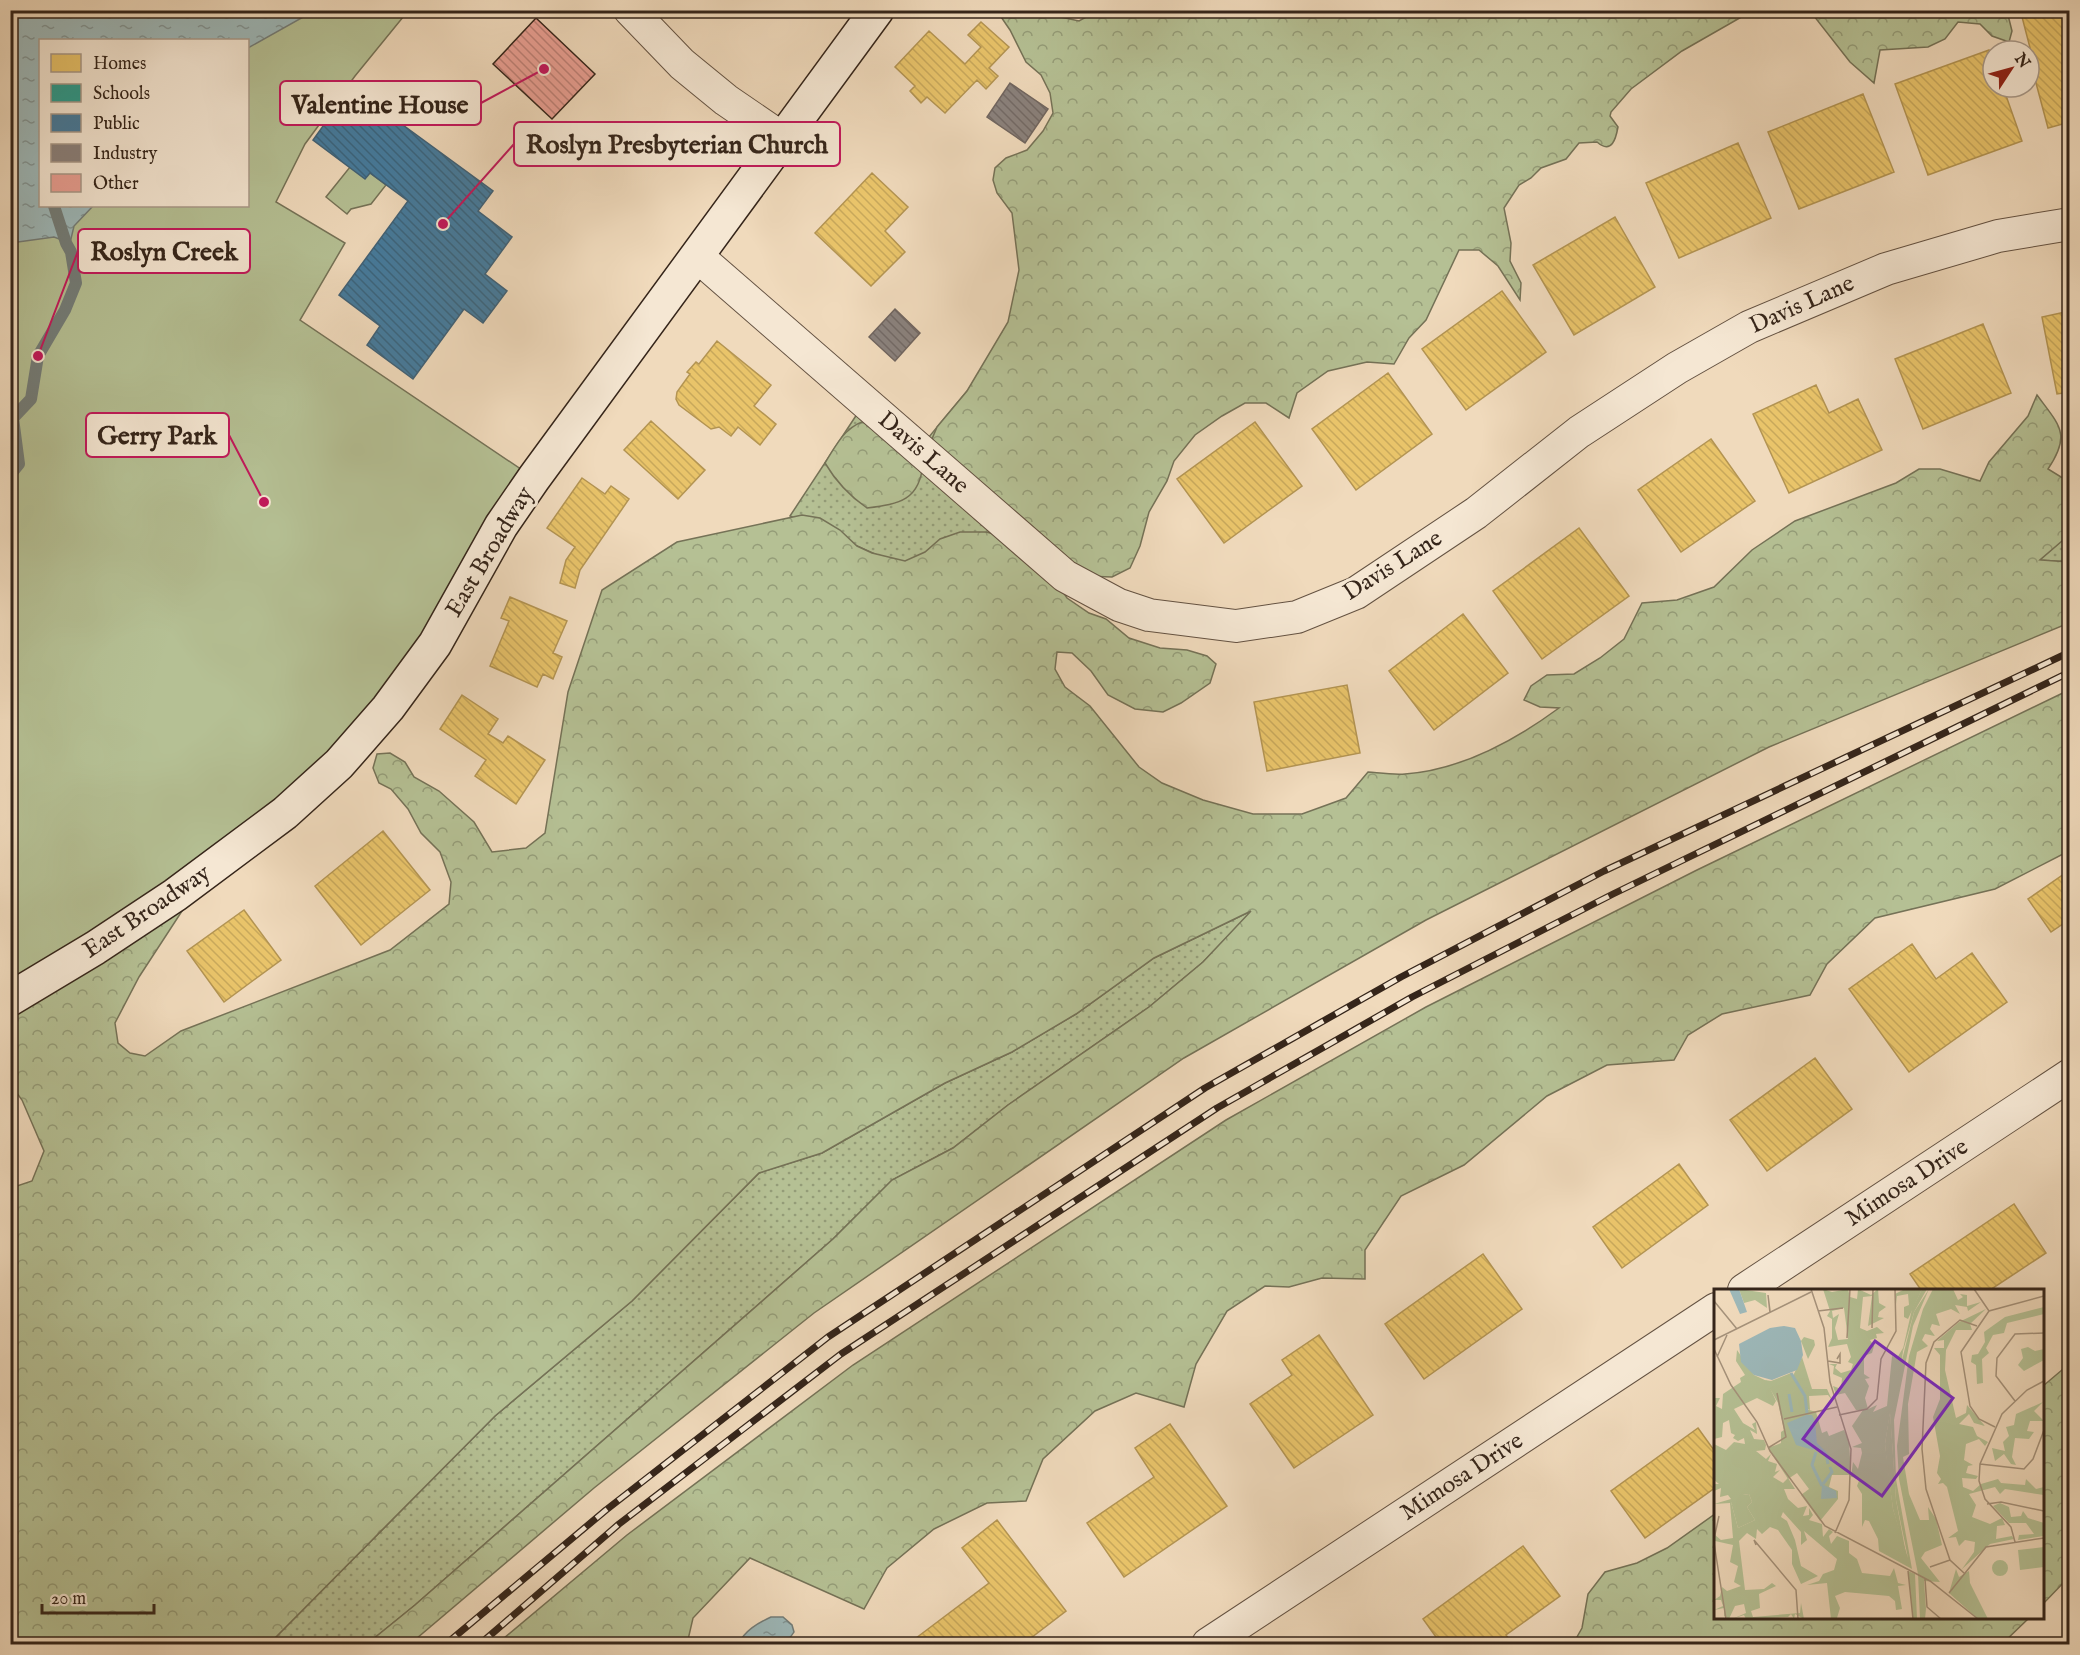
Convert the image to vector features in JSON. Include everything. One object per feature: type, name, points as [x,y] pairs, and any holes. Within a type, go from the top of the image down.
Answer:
[{"type":"main road","name":"East Broadway","points":[[10,999],[95,948],[175,895],[285,813],[339,764],[388,708],[435,644],[514,507],[877,10]]},
{"type":"street","points":[[630,10],[691,71],[726,100],[783,139]]},
{"type":"street","name":"Davis Lane","points":[[698,256],[1065,576],[1119,605],[1149,615],[1236,626],[1297,617],[1356,593],[1476,513],[1580,432],[1677,368],[1749,327],[1886,268],[1998,236],[2070,224]]},
{"type":"street","name":"Mimosa Drive","points":[[1746,1289],[2070,1075]]},
{"type":"street","name":"Mimosa Drive","points":[[1208,1644],[1714,1310]]},
{"type":"green space","points":[[1099,10],[1752,11],[1682,51],[1631,89],[1611,112],[1610,116],[1618,127],[1610,146],[1602,146],[1597,142],[1579,143],[1566,159],[1541,168],[1519,185],[1504,208],[1511,243],[1510,261],[1521,283],[1520,300],[1498,266],[1479,250],[1459,250],[1426,320],[1409,338],[1394,364],[1367,362],[1328,371],[1297,393],[1289,418],[1266,403],[1245,403],[1222,416],[1195,435],[1174,461],[1167,481],[1149,512],[1140,546],[1130,568],[1112,577],[1084,576],[1055,580],[1067,598],[1089,613],[1106,619],[1129,638],[1160,648],[1187,650],[1207,656],[1216,664],[1210,683],[1163,712],[1135,709],[1108,695],[1091,671],[1072,653],[1057,652],[1055,669],[1065,687],[1090,706],[1139,767],[1162,783],[1203,800],[1253,814],[1302,814],[1346,798],[1368,772],[1400,774],[1426,771],[1446,767],[1486,752],[1524,732],[1559,708],[1540,707],[1524,700],[1531,686],[1547,675],[1574,674],[1600,658],[1624,639],[1642,603],[1677,600],[1714,587],[1752,550],[1795,521],[1896,483],[1919,469],[1940,469],[1980,481],[1989,462],[2028,416],[2037,395],[2060,430],[2060,447],[2048,469],[2069,479],[2069,535],[2040,560],[2069,562],[2069,623],[1769,747],[1426,920],[1184,1058],[814,1313],[594,1488],[410,1644],[367,1644],[415,1605],[833,1239],[892,1180],[953,1148],[1008,1105],[1149,1007],[1203,962],[1251,911],[1154,958],[1076,1014],[1012,1052],[945,1083],[822,1153],[759,1173],[632,1301],[495,1416],[269,1644],[11,1644],[11,1188],[32,1181],[44,1151],[22,1100],[11,1085],[11,999],[184,908],[139,977],[115,1023],[118,1043],[130,1053],[145,1056],[181,1031],[390,950],[449,904],[451,882],[440,852],[421,833],[408,809],[391,789],[379,783],[373,768],[377,754],[390,753],[405,762],[414,777],[439,791],[474,822],[492,852],[526,848],[545,833],[568,692],[602,590],[677,542],[802,515],[820,518],[840,530],[857,546],[872,553],[905,561],[925,552],[940,539],[960,532],[986,532],[1007,537],[932,444],[937,427],[967,391],[1008,322],[1019,270],[1012,213],[997,193],[993,180],[995,168],[1006,158],[1027,150],[1043,131],[1053,113],[1050,93],[1041,75],[1026,62],[1010,30],[997,11],[1050,11],[1056,16],[1079,21]]},
{"type":"green space","points":[[11,11],[408,11],[355,76],[305,144],[276,202],[345,243],[300,320],[534,478],[339,764],[11,999]]},
{"type":"green space","points":[[1803,11],[2007,11],[2012,31],[2010,39],[2000,39],[1992,36],[1980,24],[1958,22],[1945,39],[1928,47],[1880,50],[1874,83],[1850,62],[1814,16]]},
{"type":"green space","points":[[350,167],[370,173],[386,185],[371,204],[351,209],[347,214],[326,197]]},
{"type":"green space","points":[[967,391],[1072,496],[973,598],[790,516],[865,402],[919,449]]},
{"type":"green space","points":[[872,419],[923,463],[918,485],[906,498],[898,502],[867,508],[844,488],[825,463],[849,430],[863,421]]},
{"type":"green space","points":[[2069,535],[2069,562],[2039,560],[2066,537]]},
{"type":"green space","points":[[2069,690],[2069,851],[1995,889],[1875,918],[1827,964],[1810,995],[1722,1014],[1688,1035],[1674,1060],[1607,1065],[1547,1096],[1464,1165],[1401,1196],[1365,1250],[1365,1279],[1322,1278],[1289,1287],[1265,1286],[1227,1311],[1196,1364],[1184,1407],[1136,1393],[1095,1411],[1043,1459],[1026,1501],[987,1503],[934,1529],[887,1568],[864,1609],[750,1558],[693,1618],[687,1644],[497,1644],[627,1535],[853,1365],[1226,1120],[1426,1007],[1697,870]]},
{"type":"green space","points":[[1253,910],[1203,962],[1149,1007],[1008,1105],[953,1148],[892,1180],[833,1239],[415,1605],[367,1644],[269,1644],[495,1416],[632,1301],[759,1173],[822,1153],[945,1083],[1012,1052],[1076,1014],[1154,958]]},
{"type":"green space","points":[[2069,1364],[2069,1577],[2044,1603],[2044,1385]]},
{"type":"green space","points":[[1714,1515],[1714,1619],[2028,1619],[2002,1644],[1573,1644],[1582,1628],[1588,1594],[1605,1572],[1637,1563],[1667,1548]]},
{"type":"water","points":[[11,10],[314,11],[249,47],[249,39],[39,39],[39,207],[92,207],[74,226],[70,243],[54,237],[18,242],[11,239]]},
{"type":"water","points":[[771,1617],[783,1617],[792,1625],[794,1632],[789,1638],[769,1646],[738,1644],[752,1628]]},
{"type":"building: Homes","points":[[2031,10],[2070,11],[2070,122],[2048,128],[2040,99],[2041,39],[2028,39],[2021,13]]},
{"type":"building: Homes","points":[[981,22],[1009,47],[989,68],[998,76],[986,89],[977,80],[945,113],[927,97],[921,103],[910,91],[915,86],[895,67],[929,31],[965,64],[981,47],[968,35]]},
{"type":"building: Homes","points":[[1981,53],[1981,99],[2007,99],[2022,141],[1928,175],[1895,84]]},
{"type":"building: Homes","points":[[1863,94],[1894,172],[1799,209],[1768,132]]},
{"type":"building: Homes","points":[[1738,143],[1771,218],[1679,258],[1646,183]]},
{"type":"building: Homes","points":[[872,173],[908,207],[885,231],[905,252],[871,286],[815,233]]},
{"type":"building: Homes","points":[[1615,217],[1655,287],[1574,335],[1533,265]]},
{"type":"building: Homes","points":[[1502,291],[1546,352],[1466,410],[1422,349]]},
{"type":"building: Homes","points":[[2070,311],[2070,392],[2057,394],[2042,317]]},
{"type":"building: Homes","points":[[1983,324],[2011,393],[1923,429],[1895,359]]},
{"type":"building: Homes","points":[[717,341],[771,385],[754,406],[776,424],[760,445],[738,427],[731,436],[719,427],[711,429],[679,405],[676,399],[677,392],[690,374],[687,372],[696,362],[699,364]]},
{"type":"building: Homes","points":[[1388,373],[1432,434],[1356,490],[1312,429]]},
{"type":"building: Homes","points":[[1816,385],[1829,413],[1858,399],[1882,450],[1789,493],[1753,414]]},
{"type":"building: Homes","points":[[651,421],[705,470],[678,499],[624,450]]},
{"type":"building: Homes","points":[[1255,422],[1302,486],[1224,543],[1177,479]]},
{"type":"building: Homes","points":[[1711,439],[1755,501],[1681,552],[1638,490]]},
{"type":"building: Homes","points":[[582,478],[605,494],[611,486],[629,499],[580,570],[575,588],[560,583],[566,560],[575,547],[547,528]]},
{"type":"building: Homes","points":[[1579,528],[1629,596],[1542,659],[1493,591]]},
{"type":"building: Homes","points":[[510,597],[567,621],[553,653],[562,657],[553,679],[543,674],[537,687],[490,666],[509,621],[501,618]]},
{"type":"building: Homes","points":[[1463,614],[1508,673],[1434,730],[1389,671]]},
{"type":"building: Homes","points":[[1347,685],[1360,753],[1267,771],[1254,702]]},
{"type":"building: Homes","points":[[462,695],[498,719],[488,734],[503,743],[508,736],[545,760],[516,804],[475,776],[486,760],[440,729]]},
{"type":"building: Homes","points":[[383,831],[430,890],[361,945],[315,886]]},
{"type":"building: Homes","points":[[2064,874],[2070,881],[2070,919],[2051,932],[2028,899]]},
{"type":"building: Homes","points":[[244,910],[281,960],[224,1002],[187,951]]},
{"type":"building: Homes","points":[[1912,944],[1936,979],[1972,953],[2007,1002],[1909,1072],[1849,989]]},
{"type":"building: Homes","points":[[1815,1058],[1852,1109],[1767,1171],[1730,1120]]},
{"type":"building: Homes","points":[[1679,1164],[1708,1205],[1622,1268],[1593,1227]]},
{"type":"building: Homes","points":[[2014,1204],[2046,1253],[1992,1289],[1920,1289],[1910,1274]]},
{"type":"building: Homes","points":[[1483,1254],[1522,1309],[1424,1379],[1385,1324]]},
{"type":"building: Homes","points":[[1319,1335],[1373,1415],[1294,1468],[1250,1404],[1292,1375],[1282,1360]]},
{"type":"building: Homes","points":[[1170,1424],[1227,1506],[1124,1577],[1087,1523],[1154,1477],[1135,1448]]},
{"type":"building: Homes","points":[[1698,1428],[1714,1450],[1714,1488],[1645,1538],[1611,1491]]},
{"type":"building: Homes","points":[[997,1520],[1066,1611],[1023,1644],[921,1644],[916,1638],[989,1583],[962,1548]]},
{"type":"building: Homes","points":[[1523,1546],[1560,1596],[1506,1635],[1513,1644],[1441,1644],[1423,1619]]},
{"type":"building: Schools","points":[[711,10],[724,10],[717,17]]},
{"type":"building: Public","points":[[351,87],[493,191],[478,211],[512,237],[485,274],[507,291],[483,323],[464,309],[413,379],[367,345],[380,326],[339,295],[408,201],[370,173],[365,179],[313,140]]},
{"type":"building: Industry","points":[[1010,83],[1048,109],[1025,143],[987,117]]},
{"type":"building: Industry","points":[[895,309],[920,333],[895,361],[869,337]]},
{"type":"building: Other","points":[[536,18],[595,74],[552,119],[493,64]]},
{"type":"waterway","points":[[10,475],[19,464],[13,418],[31,399],[38,356],[65,310],[76,283],[71,252],[54,207]]},
{"type":"railway","points":[[446,1644],[606,1510],[828,1337],[1205,1088],[1401,977],[1604,871],[2070,652]]},
{"type":"railway","points":[[480,1644],[619,1524],[841,1354],[1217,1108],[1412,997],[1613,894],[2070,672]]},
{"type":"place","name":"Valentine House","points":[[544,69]]},
{"type":"place","name":"Roslyn Presbyterian Church","points":[[443,224]]},
{"type":"place","name":"Roslyn Creek","points":[[38,356]]},
{"type":"place","name":"Gerry Park","points":[[264,502]]}]
